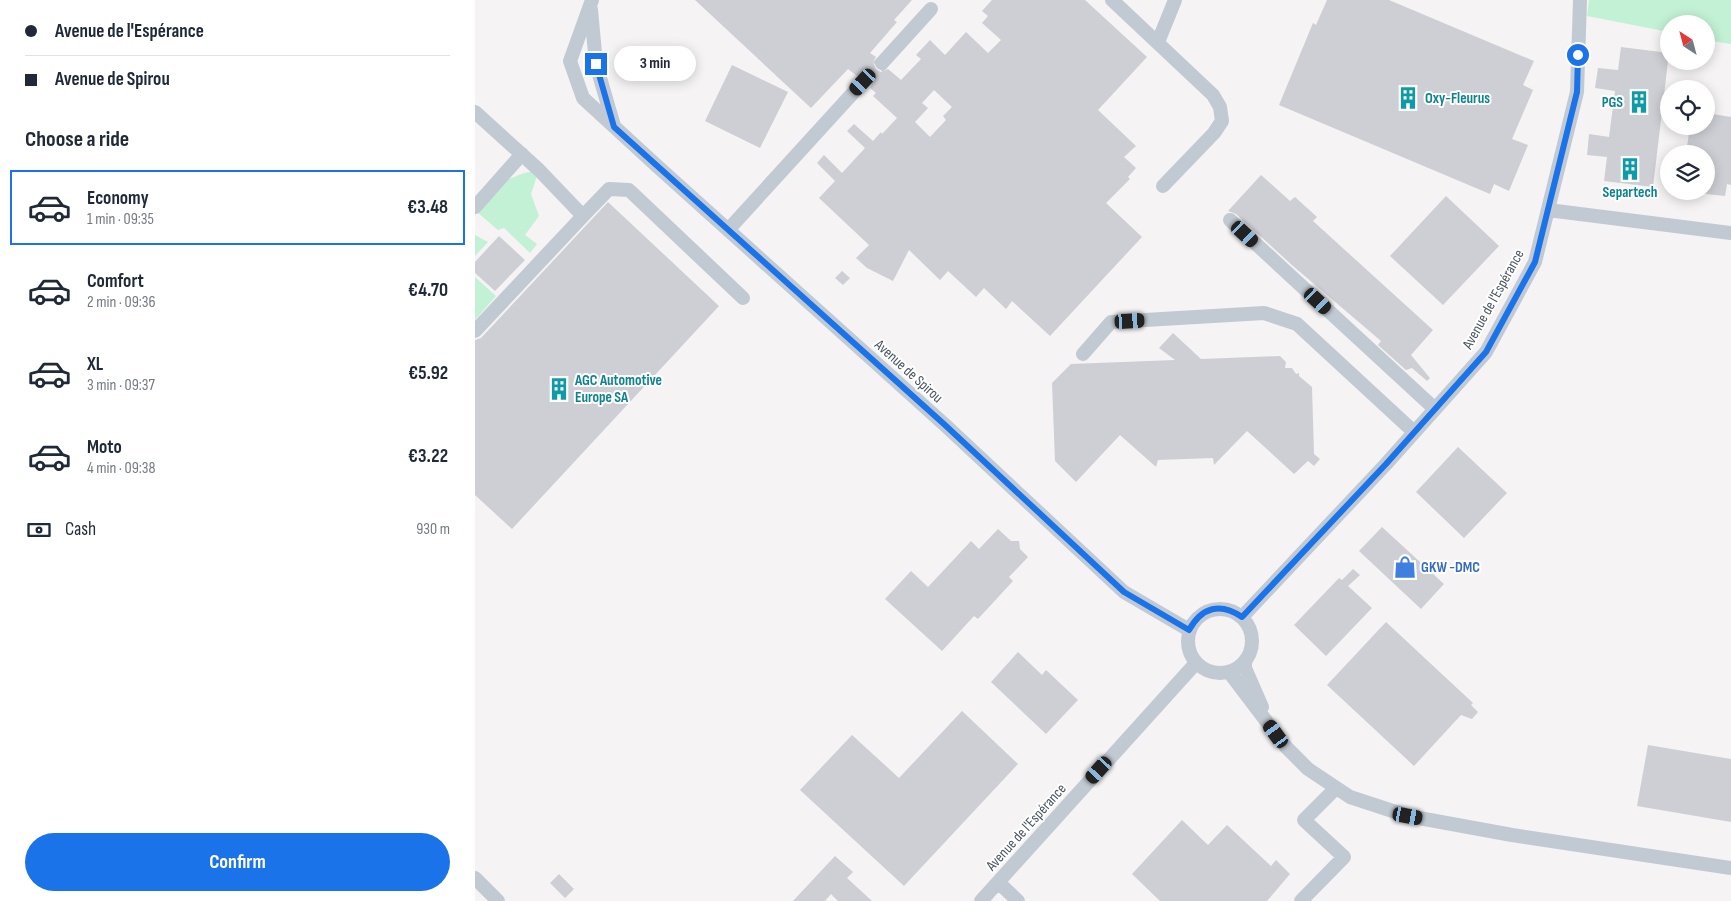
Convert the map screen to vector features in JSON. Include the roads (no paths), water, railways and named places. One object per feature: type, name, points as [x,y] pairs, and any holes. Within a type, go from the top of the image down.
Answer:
[{"type":"street","points":[[1112,0],[1213,95],[1220,108],[1222,121],[1214,134],[1163,186]]},
{"type":"street","points":[[1158,42],[1175,0]]},
{"type":"street","name":"Avenue de l'Espérance","points":[[1242,617],[1415,432],[1486,352],[1535,262],[1577,92],[1580,0]]},
{"type":"street","name":"Avenue de Spirou","points":[[592,2],[596,64],[614,127]]},
{"type":"street","name":"Avenue de Spirou","points":[[592,2],[570,61],[583,98],[945,425],[1124,592],[1189,630]]},
{"type":"street","points":[[881,62],[935,4]]},
{"type":"street","points":[[728,230],[863,82]]},
{"type":"street","points":[[475,112],[539,170],[583,216]]},
{"type":"street","points":[[475,207],[522,154]]},
{"type":"street","points":[[475,331],[609,189],[629,190],[743,298]]},
{"type":"street","points":[[1547,210],[1731,233]]},
{"type":"street","points":[[1230,220],[1435,409]]},
{"type":"street","points":[[1083,354],[1111,322],[1264,313],[1297,324],[1415,432]]},
{"type":"street","points":[[1223,608],[1233,611],[1242,617],[1248,624],[1252,643],[1250,653],[1245,661],[1229,672],[1220,673],[1211,672],[1196,663],[1188,647],[1187,638],[1194,620],[1202,613],[1212,609],[1223,608]]},
{"type":"street","points":[[1245,661],[1245,668],[1261,702],[1266,720]]},
{"type":"street","name":"Avenue de l'Espérance","points":[[981,901],[1196,663]]},
{"type":"street","points":[[1229,672],[1286,747],[1308,769],[1350,797],[1408,816],[1512,835],[1731,868]]},
{"type":"street","points":[[1301,901],[1344,857],[1304,820],[1336,788]]},
{"type":"street","points":[[475,878],[498,901]]},
{"type":"street","points":[[998,882],[1017,901]]},
{"type":"tunnel","points":[[863,82],[882,63]]},
{"type":"place","name":"Oxy-Fleurus","points":[[1408,98]]},
{"type":"place","name":"PGS","points":[[1639,102]]},
{"type":"place","name":"Separtech","points":[[1630,169]]},
{"type":"place","name":"AGC Automotive Europe SA","points":[[559,389]]},
{"type":"place","name":"GKW -DMC","points":[[1405,567]]}]
